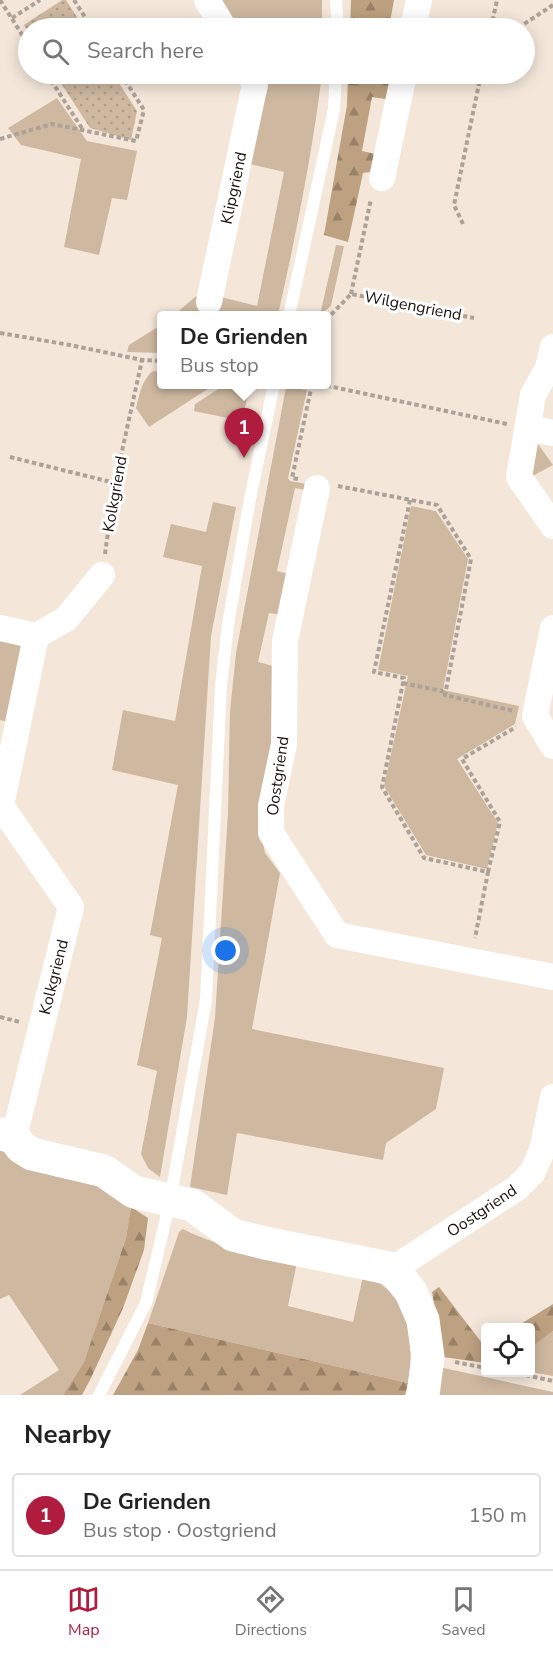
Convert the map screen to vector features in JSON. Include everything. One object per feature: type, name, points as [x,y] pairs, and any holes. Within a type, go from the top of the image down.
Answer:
[{"type":"street","points":[[207,0],[218,18]]},
{"type":"street","points":[[415,18],[419,0]]},
{"type":"street","name":"Klipgriend","points":[[209,302],[255,84]]},
{"type":"street","points":[[382,178],[402,84]]},
{"type":"street","points":[[553,346],[548,368],[532,394],[519,477],[553,526]]},
{"type":"street","points":[[528,428],[553,433]]},
{"type":"street","name":"Oostgriend","points":[[316,484],[285,641],[285,744],[272,806],[271,833],[337,935],[553,977]]},
{"type":"street","points":[[0,628],[36,636],[66,619],[102,575]]},
{"type":"street","points":[[553,628],[535,716],[553,746]]},
{"type":"street","name":"Kolkgriend","points":[[36,636],[1,806],[9,829],[71,907],[7,1136],[32,1154],[105,1171],[134,1192],[170,1201]]},
{"type":"street","name":"Oostgriend","points":[[393,1269],[516,1188],[532,1173],[542,1151],[553,1097]]},
{"type":"street","points":[[170,1201],[192,1205],[233,1235],[393,1269],[411,1292],[423,1320],[428,1357],[423,1395]]},
{"type":"lane","points":[[336,0],[337,18]]},
{"type":"lane","points":[[290,311],[334,109],[335,84]]},
{"type":"lane","points":[[99,1395],[146,1303],[170,1201],[206,1000],[217,735],[228,624],[250,499],[273,389]]},
{"type":"path","points":[[0,0],[18,28]]},
{"type":"path","points":[[12,18],[40,0]]},
{"type":"path","points":[[74,0],[86,18]]},
{"type":"path","points":[[493,18],[497,0]]},
{"type":"path","points":[[533,18],[553,5]]},
{"type":"path","points":[[53,84],[83,130]]},
{"type":"path","points":[[0,139],[52,124],[136,141],[144,110],[127,84]]},
{"type":"path","points":[[463,224],[454,205],[479,84]]},
{"type":"path","points":[[351,294],[374,185],[382,178]]},
{"type":"path","name":"Wilgengriend","points":[[331,316],[351,294],[474,318]]},
{"type":"path","points":[[0,333],[142,360],[157,361]]},
{"type":"path","name":"Kolkgriend","points":[[102,575],[115,483],[142,360]]},
{"type":"path","points":[[331,387],[528,428]]},
{"type":"path","points":[[311,389],[292,478],[437,505],[471,559],[445,695],[535,716]]},
{"type":"path","points":[[10,457],[115,483]]},
{"type":"path","points":[[410,500],[374,672],[404,678],[382,787],[424,858],[488,872]]},
{"type":"path","points":[[403,683],[446,692]]},
{"type":"path","points":[[471,961],[500,822],[462,759],[535,716]]},
{"type":"path","points":[[535,1377],[553,1381]]},
{"type":"shaded area","points":[[62,0],[66,0],[78,18],[35,18]]},
{"type":"shaded area","points":[[216,0],[322,0],[322,18],[227,18]]},
{"type":"shaded area","points":[[61,84],[119,84],[137,111],[131,140],[90,128]]},
{"type":"shaded area","points":[[259,84],[321,84],[297,225],[279,311],[215,311],[217,296],[257,306],[284,172],[250,164]]},
{"type":"shaded area","points":[[57,98],[87,141],[137,151],[127,200],[112,198],[99,255],[64,247],[81,159],[21,145],[8,128]]},
{"type":"shaded area","points":[[336,245],[344,246],[331,306],[321,311]]},
{"type":"shaded area","points":[[196,296],[201,303],[199,311],[179,311]]},
{"type":"shaded area","points":[[157,328],[157,353],[127,352],[129,345]]},
{"type":"shaded area","points":[[153,371],[157,372],[157,389],[208,389],[149,427],[136,408],[143,383]]},
{"type":"shaded area","points":[[219,389],[249,389],[242,421],[194,411],[195,404]]},
{"type":"shaded area","points":[[286,389],[307,390],[288,478],[290,481],[312,485],[311,491],[295,488],[277,571],[293,575],[284,615],[269,613],[258,662],[273,666],[278,688],[262,838],[265,853],[280,873],[252,1029],[444,1068],[436,1109],[386,1143],[383,1160],[237,1133],[227,1195],[190,1187],[215,1018],[228,813],[230,711],[236,653]]},
{"type":"shaded area","points":[[538,444],[553,465],[527,479],[533,452]]},
{"type":"shaded area","points":[[213,502],[236,507],[211,636],[187,1017],[160,1177],[148,1168],[141,1154],[157,1071],[137,1065],[162,938],[150,935],[178,785],[112,770],[123,710],[175,721],[202,566],[163,557],[171,524],[206,532]]},
{"type":"shaded area","points":[[411,506],[436,511],[468,559],[443,690],[519,706],[515,724],[457,759],[498,823],[487,869],[426,855],[384,786],[408,676],[378,670]]},
{"type":"shaded area","points":[[0,617],[32,625],[12,723],[0,720]]},
{"type":"shaded area","points":[[0,1149],[7,1154],[89,1179],[131,1207],[126,1238],[84,1362],[63,1395],[20,1395],[59,1370],[9,1295],[0,1299]]},
{"type":"shaded area","points":[[183,1229],[224,1245],[297,1262],[288,1306],[353,1322],[363,1276],[379,1283],[400,1305],[406,1319],[411,1351],[408,1383],[148,1323],[179,1232]]},
{"type":"shaded area","points":[[553,1331],[553,1376],[535,1373],[535,1344]]},
{"type":"shaded area","points":[[439,1367],[553,1392],[553,1395],[434,1395]]},
{"type":"green space","points":[[351,0],[394,0],[391,18],[350,18]]},
{"type":"green space","points":[[348,84],[394,84],[392,100],[372,97],[362,151],[380,155],[378,171],[363,173],[348,242],[324,235],[347,105]]},
{"type":"green space","points":[[131,1207],[148,1218],[144,1250],[123,1308],[82,1395],[63,1395],[84,1362],[126,1238]]},
{"type":"green space","points":[[439,1287],[481,1342],[481,1362],[443,1357],[432,1292]]},
{"type":"green space","points":[[553,1304],[553,1331],[535,1344],[535,1323],[522,1323]]},
{"type":"green space","points":[[148,1323],[408,1383],[405,1395],[113,1395],[138,1350]]},
{"type":"place","name":"De Grienden","points":[[244,458]]}]
